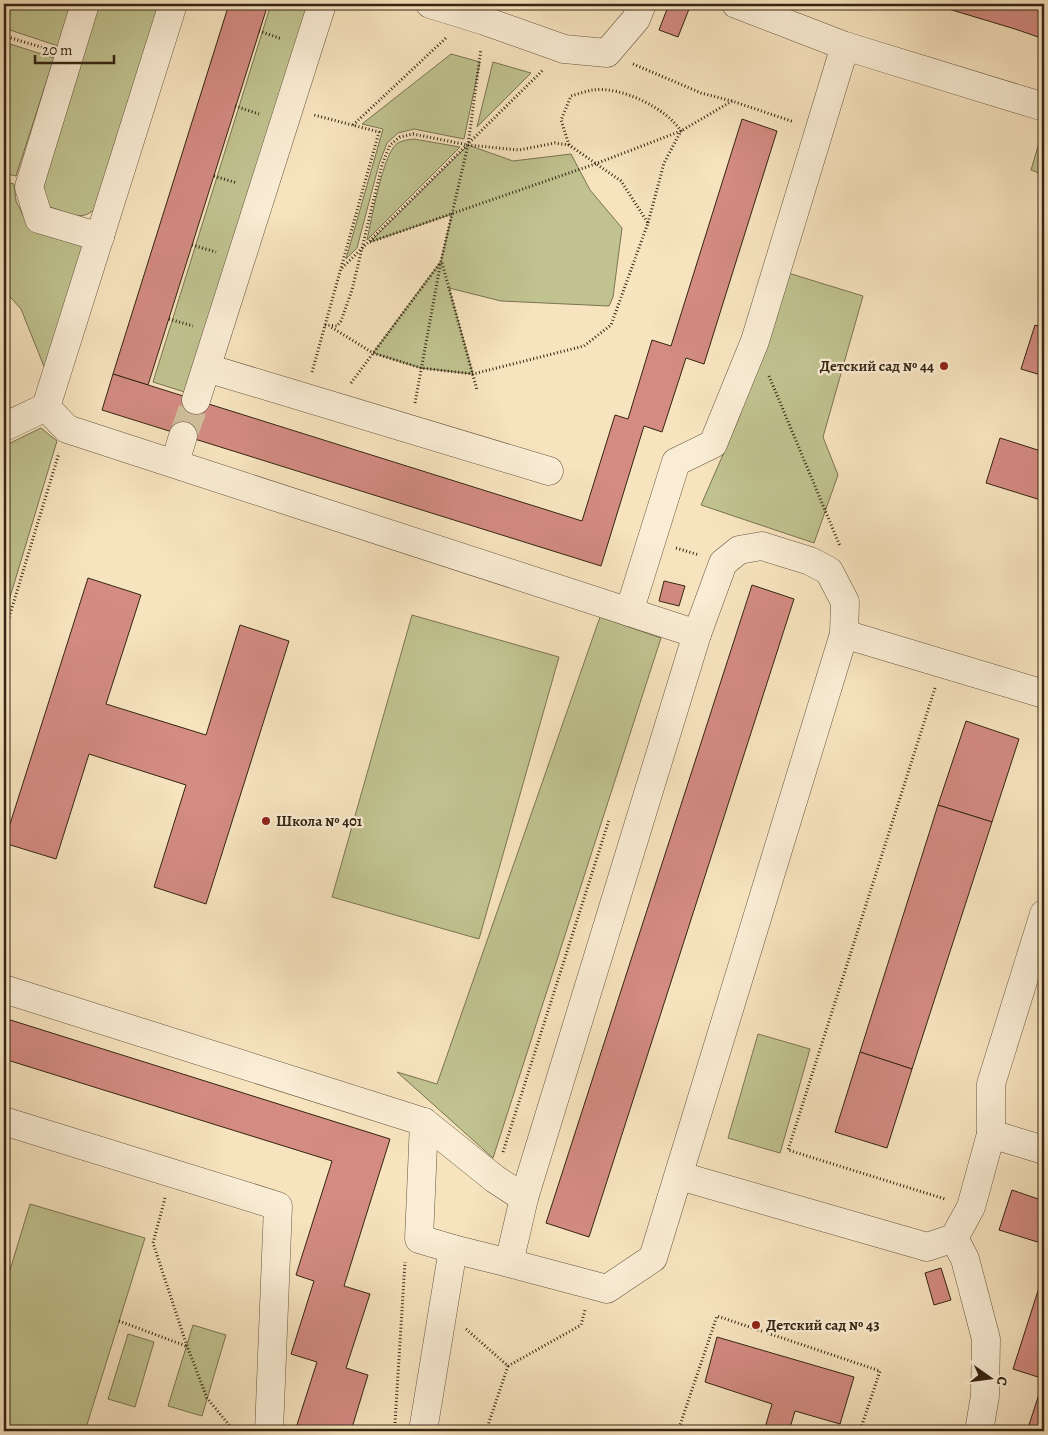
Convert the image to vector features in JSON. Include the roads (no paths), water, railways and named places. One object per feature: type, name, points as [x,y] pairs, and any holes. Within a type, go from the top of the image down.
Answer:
[{"type":"lane","points":[[85,4],[29,187],[38,219],[100,237]]},
{"type":"lane","points":[[4,428],[46,407],[173,4]]},
{"type":"lane","points":[[196,400],[322,4]]},
{"type":"lane","points":[[430,4],[482,13],[564,50],[607,53],[636,19],[642,4]]},
{"type":"lane","points":[[736,4],[845,46],[1044,107]]},
{"type":"lane","points":[[629,612],[676,462],[713,444],[755,341],[845,46]]},
{"type":"lane","points":[[207,368],[549,471]]},
{"type":"lane","points":[[46,407],[67,429],[697,634]]},
{"type":"lane","points":[[175,464],[183,436]]},
{"type":"lane","points":[[424,1122],[419,1239],[453,1249],[607,1289],[653,1258],[680,1176],[844,634],[845,602],[829,571],[810,561],[762,546],[739,550],[723,563],[697,634],[524,1198],[509,1263]]},
{"type":"lane","points":[[844,634],[1044,694]]},
{"type":"lane","points":[[680,1176],[927,1247],[954,1238],[971,1207],[991,1134],[991,1084],[1044,914]]},
{"type":"lane","points":[[4,989],[424,1122],[495,1179],[524,1198]]},
{"type":"lane","points":[[4,1121],[278,1206],[269,1431]]},
{"type":"lane","points":[[991,1134],[1044,1150]]},
{"type":"lane","points":[[954,1238],[965,1259],[986,1339],[985,1396],[979,1431]]},
{"type":"lane","points":[[423,1431],[453,1249]]},
{"type":"tunnel","points":[[183,436],[196,400]]},
{"type":"place","name":"Детский сад № 44","points":[[944,366]]},
{"type":"place","name":"Школа № 401","points":[[266,821]]},
{"type":"place","name":"Детский сад № 43","points":[[756,1325]]}]
